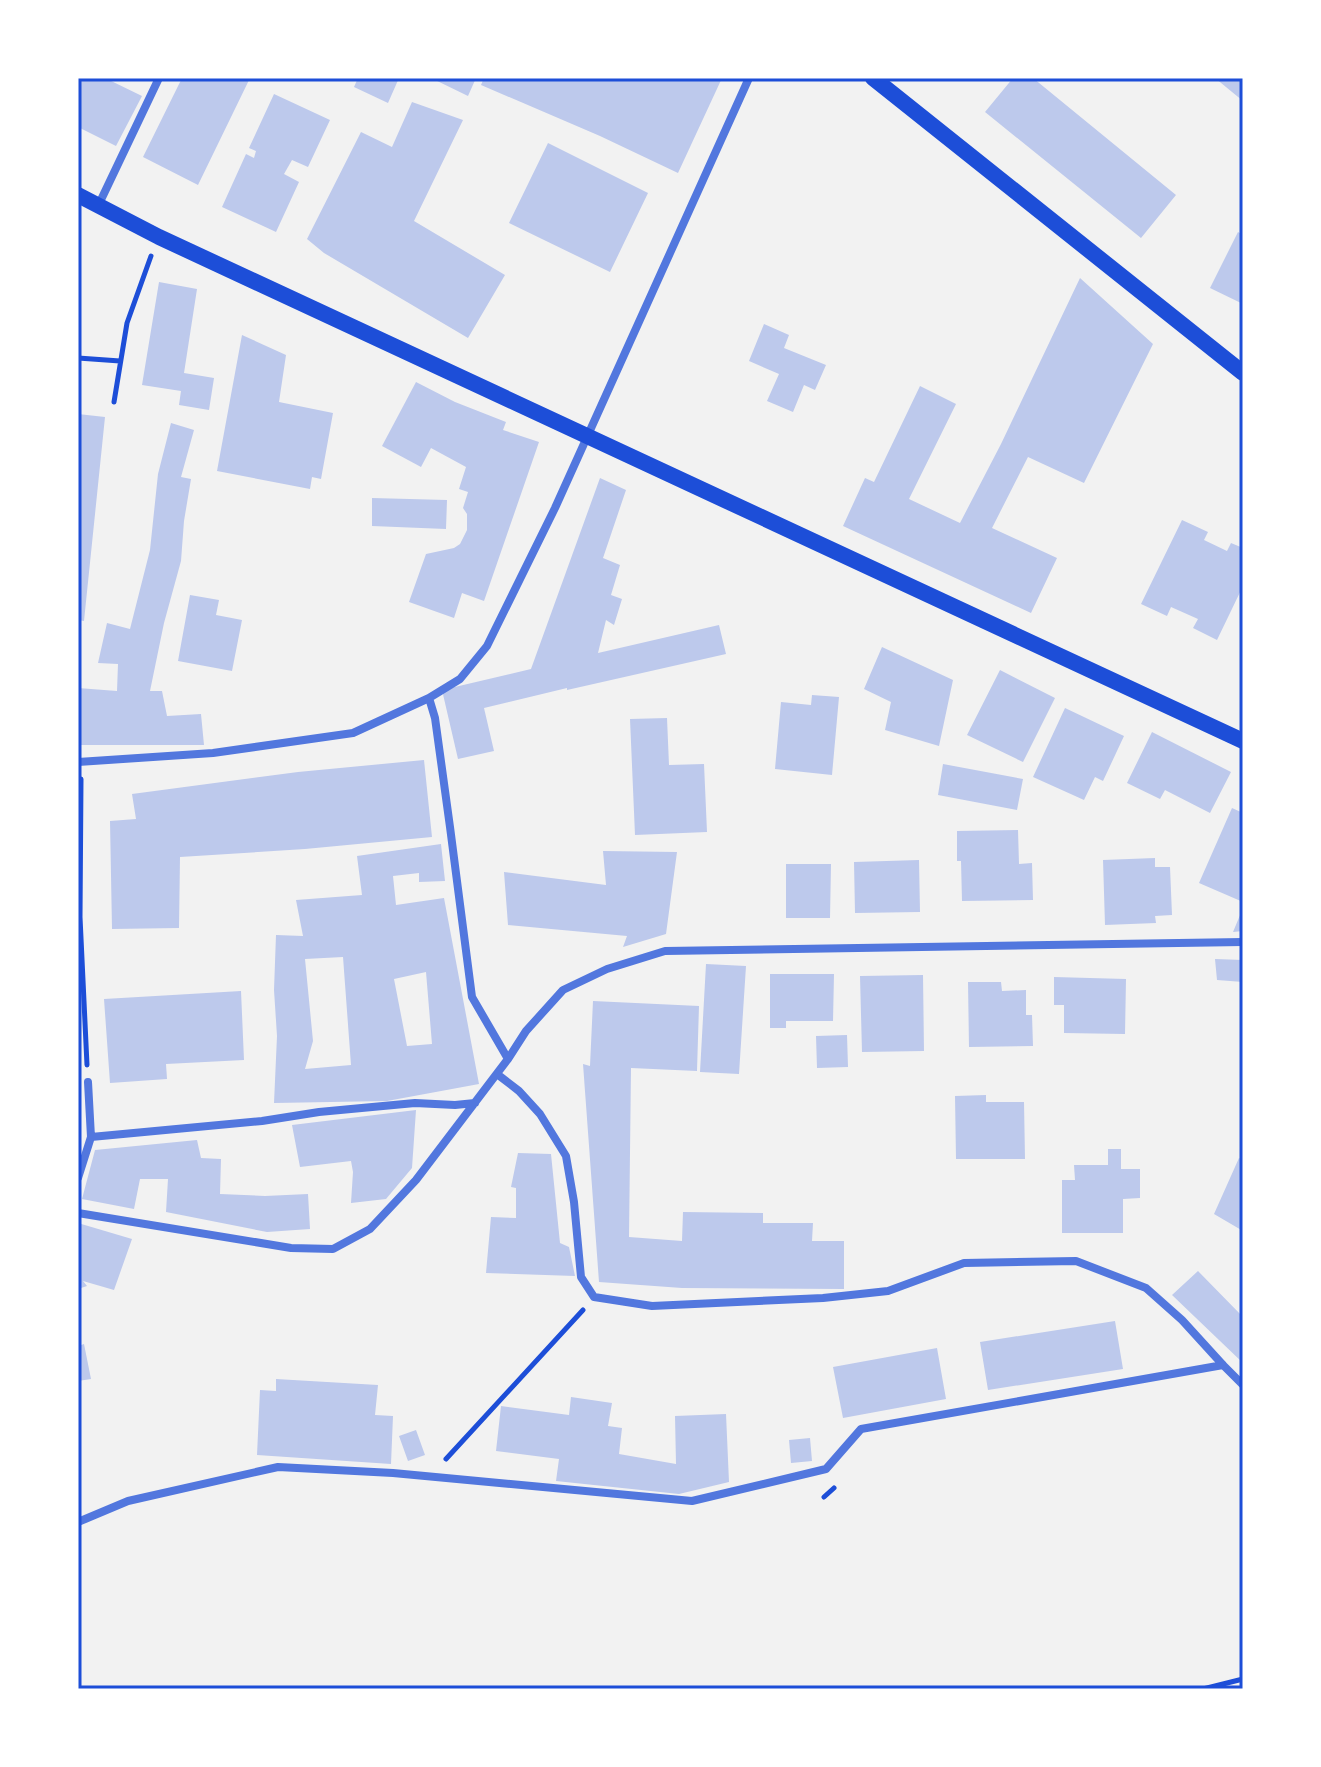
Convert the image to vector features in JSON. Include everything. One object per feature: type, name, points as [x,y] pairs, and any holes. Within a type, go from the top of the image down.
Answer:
[{"type":"main road","points":[[873,78],[1243,373]]},
{"type":"main road","points":[[78,195],[159,237],[1243,741]]},
{"type":"street","points":[[99,204],[159,78]]},
{"type":"street","points":[[80,762],[213,753],[353,733],[429,698],[460,679],[487,646],[555,508],[749,78]]},
{"type":"street","points":[[429,698],[435,718],[472,997],[508,1059]]},
{"type":"street","points":[[78,1213],[291,1248],[333,1249],[370,1229],[416,1180],[526,1031],[563,990],[607,969],[665,951],[1243,942]]},
{"type":"street","points":[[497,1074],[519,1091],[540,1114],[566,1156],[581,1277],[594,1297],[652,1306],[823,1298],[888,1291],[964,1263],[1076,1261],[1146,1288],[1182,1320],[1243,1385]]},
{"type":"street","points":[[78,1178],[91,1137],[88,1082]]},
{"type":"street","points":[[91,1137],[262,1121],[333,1110],[415,1103],[475,1103]]},
{"type":"street","points":[[78,1522],[128,1501],[278,1467],[430,1477],[692,1501],[826,1469],[861,1429],[1223,1365]]},
{"type":"path","points":[[114,402],[127,323],[159,237]]},
{"type":"path","points":[[78,358],[120,361]]},
{"type":"path","points":[[80,762],[80,917],[88,1082]]},
{"type":"path","points":[[430,1477],[594,1297]]},
{"type":"path","points":[[1203,1689],[1243,1679]]},
{"type":"building","points":[[78,78],[105,78],[142,96],[116,146],[78,127]]},
{"type":"building","points":[[182,78],[250,78],[198,185],[143,157]]},
{"type":"building","points":[[358,78],[399,78],[388,103],[354,87]]},
{"type":"building","points":[[431,78],[476,78],[468,96]]},
{"type":"building","points":[[484,78],[722,78],[678,173],[481,85]]},
{"type":"building","points":[[1013,78],[1033,78],[1176,195],[1141,238],[985,112]]},
{"type":"building","points":[[1215,78],[1243,78],[1243,101]]},
{"type":"building","points":[[274,94],[330,120],[308,167],[292,160],[284,174],[299,182],[276,232],[222,207],[246,154],[254,158],[256,151],[249,148]]},
{"type":"building","points":[[412,102],[463,120],[414,221],[505,275],[468,338],[324,253],[307,239],[361,132],[392,147]]},
{"type":"building","points":[[548,143],[648,193],[610,272],[509,223]]},
{"type":"building","points":[[1238,232],[1243,235],[1243,304],[1210,288]]},
{"type":"building","points":[[1080,278],[1153,344],[1084,483],[1028,457],[992,528],[1057,558],[1031,613],[843,526],[865,478],[874,482],[920,386],[956,404],[909,499],[960,523]]},
{"type":"building","points":[[159,282],[197,289],[184,373],[214,378],[209,410],[179,405],[181,391],[142,385]]},
{"type":"building","points":[[764,324],[789,335],[784,348],[826,365],[815,390],[804,385],[793,412],[767,401],[779,374],[749,361]]},
{"type":"building","points":[[242,335],[286,355],[279,402],[333,413],[321,479],[312,477],[310,489],[217,471]]},
{"type":"building","points":[[416,382],[455,402],[506,422],[503,430],[539,442],[484,601],[462,593],[454,618],[409,602],[426,554],[454,548],[460,544],[467,530],[467,514],[463,508],[468,492],[459,489],[466,467],[431,448],[421,467],[382,446]]},
{"type":"building","points":[[78,414],[105,417],[84,621],[78,620]]},
{"type":"building","points":[[171,423],[194,430],[181,477],[191,479],[181,561],[150,691],[162,691],[167,716],[201,714],[204,745],[78,745],[78,688],[117,691],[118,664],[98,663],[107,623],[130,629],[150,550],[158,474]]},
{"type":"building","points":[[600,478],[626,490],[603,558],[620,565],[611,595],[622,599],[614,625],[606,620],[598,653],[719,625],[726,654],[484,708],[494,751],[458,759],[442,690],[531,669]]},
{"type":"building","points":[[372,498],[447,500],[446,529],[372,526]]},
{"type":"building","points":[[1182,520],[1208,532],[1204,540],[1227,551],[1231,543],[1243,548],[1243,586],[1217,640],[1193,628],[1198,619],[1171,607],[1167,616],[1141,604]]},
{"type":"building","points":[[190,595],[219,600],[216,615],[242,620],[232,671],[178,661]]},
{"type":"building","points":[[882,647],[953,680],[939,746],[885,730],[891,702],[864,689]]},
{"type":"building","points":[[1000,670],[1055,698],[1023,762],[967,735]]},
{"type":"building","points":[[812,695],[839,697],[832,775],[775,769],[781,702],[811,705]]},
{"type":"building","points":[[1065,708],[1124,736],[1103,781],[1095,777],[1084,800],[1033,777]]},
{"type":"building","points":[[667,718],[669,765],[704,764],[707,832],[635,835],[630,719]]},
{"type":"building","points":[[1152,732],[1231,772],[1210,813],[1165,790],[1160,799],[1127,783]]},
{"type":"building","points":[[424,760],[432,837],[180,857],[179,928],[112,929],[110,821],[136,819],[132,794],[298,772]]},
{"type":"building","points":[[943,764],[1023,779],[1017,810],[938,795]]},
{"type":"building","points":[[1232,808],[1243,813],[1243,902],[1199,883]]},
{"type":"building","points":[[1018,830],[1019,864],[1032,863],[1033,900],[962,901],[957,831]]},
{"type":"building","points":[[441,844],[445,881],[419,882],[419,873],[393,876],[396,905],[444,898],[479,1084],[387,1101],[274,1103],[276,935],[303,936],[296,900],[362,895],[357,856]],"holes":[[[343,957],[351,1065],[305,1069],[313,1041],[305,959]],[[426,972],[432,1044],[407,1046],[394,979]]]},
{"type":"building","points":[[603,851],[677,852],[666,934],[623,947],[627,936],[508,925],[504,872],[606,885]]},
{"type":"building","points":[[1155,858],[1155,867],[1170,867],[1172,915],[1155,916],[1156,923],[1105,925],[1103,860]]},
{"type":"building","points":[[919,860],[920,912],[855,913],[854,862]]},
{"type":"building","points":[[786,864],[831,864],[830,918],[786,918]]},
{"type":"building","points":[[1243,908],[1243,931],[1233,932]]},
{"type":"building","points":[[1215,959],[1243,960],[1243,982],[1217,980]]},
{"type":"building","points":[[706,964],[746,966],[739,1074],[700,1072]]},
{"type":"building","points":[[770,974],[834,974],[833,1021],[786,1021],[786,1028],[770,1028]]},
{"type":"building","points":[[923,975],[924,1051],[862,1052],[860,976]]},
{"type":"building","points":[[1054,977],[1126,979],[1125,1034],[1064,1033],[1064,1005],[1054,1005]]},
{"type":"building","points":[[968,982],[1001,982],[1002,991],[1026,990],[1026,1015],[1032,1015],[1033,1046],[969,1047]]},
{"type":"building","points":[[241,991],[244,1060],[166,1064],[167,1079],[110,1083],[104,999]]},
{"type":"building","points":[[593,1001],[699,1006],[697,1071],[631,1068],[629,1237],[682,1241],[683,1212],[763,1213],[763,1223],[813,1223],[812,1241],[844,1241],[844,1289],[682,1288],[599,1282],[583,1064],[590,1066]]},
{"type":"building","points":[[847,1035],[848,1067],[817,1068],[816,1036]]},
{"type":"building","points":[[986,1095],[986,1102],[1024,1102],[1025,1159],[956,1159],[955,1096]]},
{"type":"building","points":[[416,1110],[412,1168],[386,1199],[351,1203],[351,1161],[300,1167],[292,1125]]},
{"type":"building","points":[[197,1140],[201,1158],[221,1159],[220,1194],[308,1194],[310,1229],[267,1232],[166,1212],[168,1179],[140,1179],[134,1209],[82,1199],[95,1150]]},
{"type":"building","points":[[1108,1149],[1121,1149],[1121,1169],[1140,1169],[1140,1198],[1123,1199],[1123,1233],[1062,1233],[1062,1180],[1075,1180],[1074,1165],[1108,1165]]},
{"type":"building","points":[[518,1153],[551,1154],[560,1243],[569,1247],[575,1276],[486,1273],[491,1217],[516,1218],[516,1188],[511,1187]]},
{"type":"building","points":[[1239,1158],[1243,1160],[1243,1231],[1214,1214]]},
{"type":"building","points":[[78,1223],[132,1239],[114,1290],[83,1281],[87,1286],[78,1289]]},
{"type":"building","points":[[1198,1271],[1243,1317],[1243,1363],[1172,1295]]},
{"type":"building","points":[[1115,1321],[1123,1369],[988,1390],[980,1342]]},
{"type":"building","points":[[84,1344],[91,1379],[78,1381],[78,1346]]},
{"type":"building","points":[[937,1348],[946,1399],[843,1418],[833,1367]]},
{"type":"building","points":[[276,1379],[378,1385],[375,1415],[393,1416],[391,1464],[257,1455],[260,1390],[276,1391]]},
{"type":"building","points":[[571,1397],[612,1403],[608,1426],[622,1428],[619,1454],[676,1464],[675,1416],[726,1414],[729,1482],[679,1494],[556,1481],[559,1459],[496,1451],[501,1406],[569,1415]]},
{"type":"building","points":[[416,1430],[425,1455],[408,1461],[399,1436]]},
{"type":"building","points":[[810,1438],[812,1461],[791,1463],[789,1440]]}]
